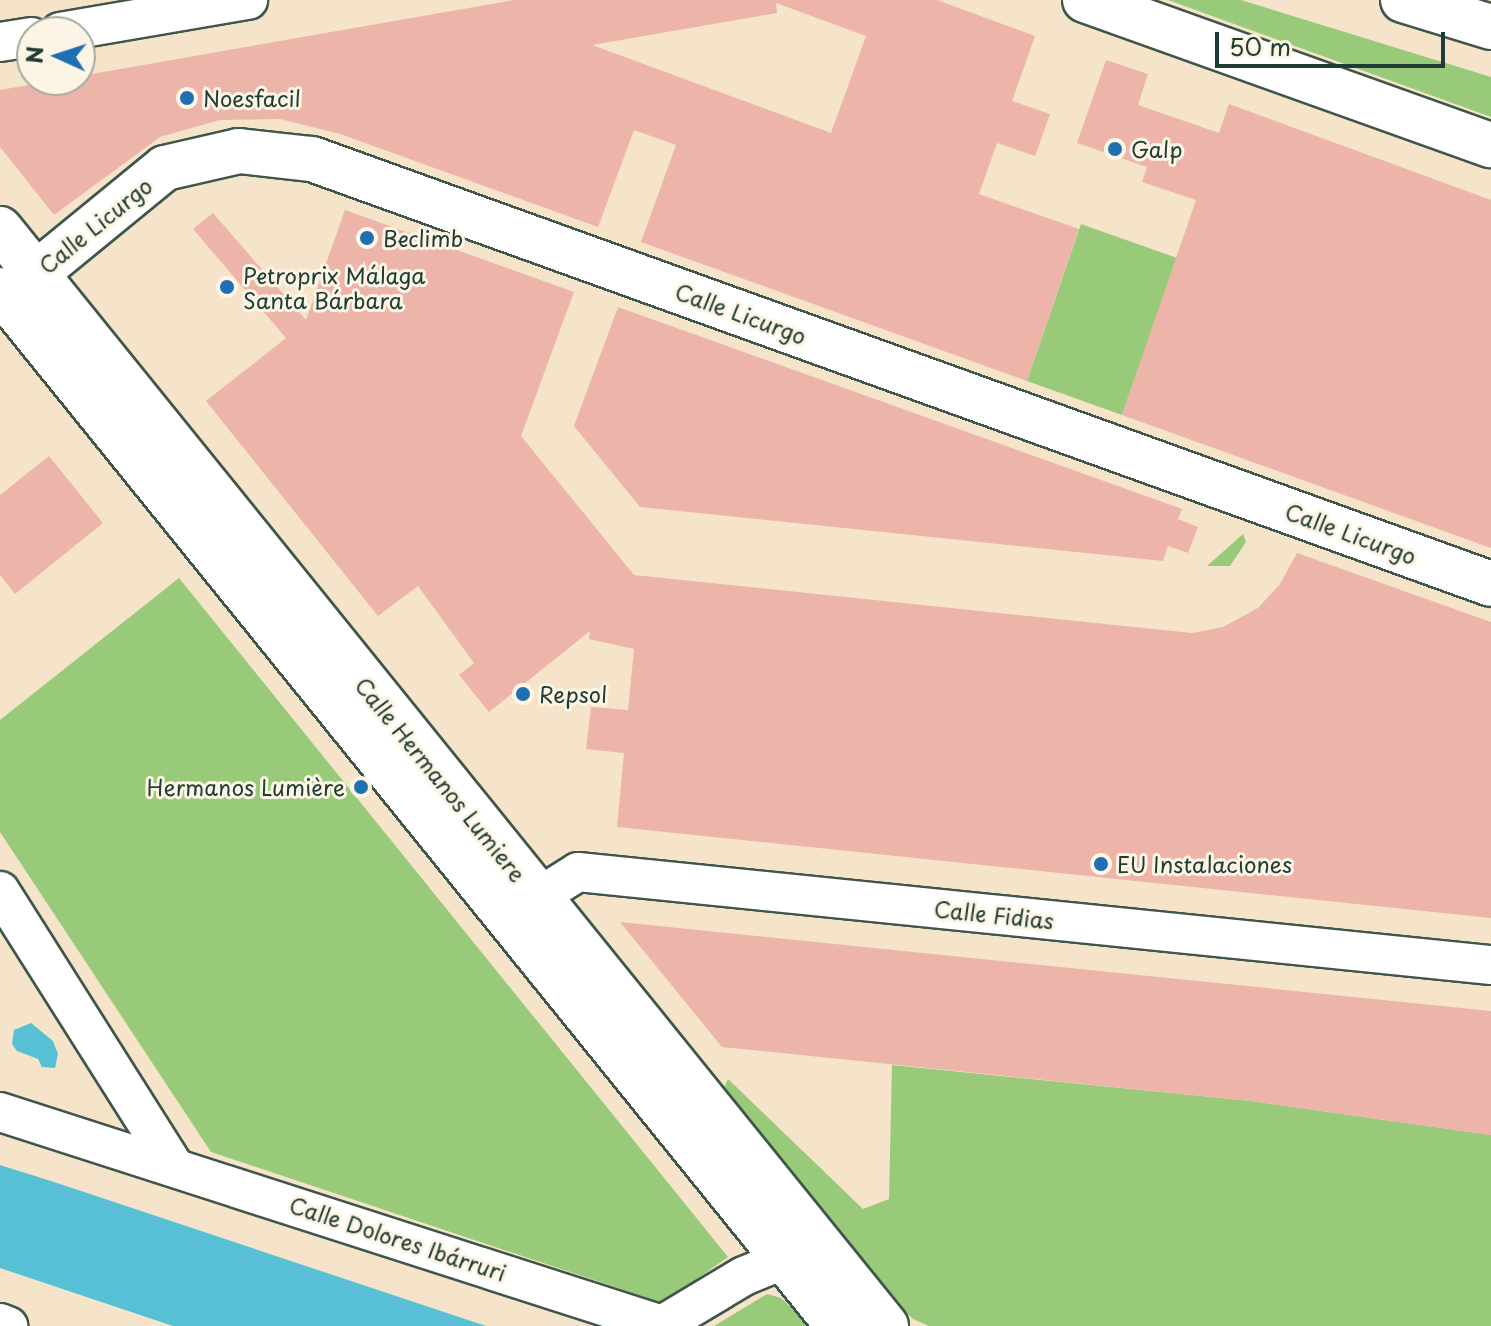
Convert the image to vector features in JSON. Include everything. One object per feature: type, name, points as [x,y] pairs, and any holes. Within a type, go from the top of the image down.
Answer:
[{"type":"main road","points":[[1085,0],[1491,145]]},
{"type":"main road","points":[[1403,0],[1491,27]]},
{"type":"main road","name":"Calle Licurgo","points":[[12,291],[165,168],[239,151],[312,159],[1491,584]]},
{"type":"main road","name":"Calle Hermanos Lumiere","points":[[0,229],[12,291],[522,906],[886,1326]]},
{"type":"main road","name":"Calle Hermanos Lumiere","points":[[522,906],[838,1326]]},
{"type":"street","points":[[96,26],[248,0]]},
{"type":"street","name":"Calle Fidias","points":[[522,906],[578,872],[1491,965]]},
{"type":"street","points":[[0,891],[173,1165]]},
{"type":"street","name":"Calle Dolores Ibárruri","points":[[0,1112],[173,1165],[662,1325],[785,1259]]},
{"type":"street","points":[[0,1323],[8,1326]]},
{"type":"green space","points":[[1168,0],[1241,0],[1491,77],[1491,117]]},
{"type":"green space","points":[[1081,224],[1177,258],[1122,415],[1027,381]]},
{"type":"green space","points":[[1243,534],[1246,542],[1230,566],[1207,566]]},
{"type":"green space","points":[[179,578],[728,1257],[663,1303],[211,1152],[0,832],[0,720]]},
{"type":"green space","points":[[892,1065],[1251,1101],[1491,1135],[1491,1326],[929,1326],[913,1319],[873,1279],[722,1092],[728,1079],[863,1209],[889,1199]]},
{"type":"green space","points":[[767,1294],[781,1298],[811,1326],[714,1326]]},
{"type":"water","points":[[31,1023],[53,1041],[58,1054],[55,1068],[42,1067],[38,1059],[17,1051],[12,1044],[14,1030]]},
{"type":"water","points":[[0,1165],[486,1326],[173,1326],[0,1268]]},
{"type":"building","points":[[514,0],[937,0],[1035,36],[1012,101],[1050,114],[1035,156],[997,143],[979,194],[1079,229],[1027,381],[641,242],[676,145],[634,130],[598,227],[340,134],[280,119],[220,120],[160,137],[54,215],[0,147],[0,90],[16,87],[16,96],[96,96],[96,73]],"holes":[[[776,3],[866,36],[831,133],[592,45],[777,13]]]},
{"type":"building","points":[[1106,60],[1148,74],[1138,105],[1219,133],[1229,104],[1491,200],[1491,548],[1122,415],[1196,200],[1142,182],[1147,167],[1077,143]]},
{"type":"building","points":[[345,210],[574,292],[521,436],[634,575],[1192,633],[1223,627],[1258,608],[1280,584],[1297,553],[1491,622],[1491,918],[617,827],[624,753],[586,749],[591,707],[628,710],[634,649],[589,639],[590,631],[489,712],[459,675],[474,663],[418,586],[378,616],[206,401],[286,338],[193,229],[213,213],[306,320]]},
{"type":"building","points":[[618,307],[1182,509],[1178,519],[1198,527],[1188,553],[1168,546],[1163,561],[640,507],[574,426]]},
{"type":"building","points":[[49,456],[103,523],[15,594],[0,575],[0,495]]},
{"type":"building","points":[[620,922],[1491,1011],[1491,1135],[1251,1101],[722,1047]]},
{"type":"place","name":"Noesfacil","points":[[187,98]]},
{"type":"place","name":"Galp","points":[[1115,149]]},
{"type":"place","name":"Beclimb","points":[[367,238]]},
{"type":"place","name":"Petroprix Málaga Santa Bárbara","points":[[227,287]]},
{"type":"place","name":"Repsol","points":[[523,694]]},
{"type":"place","name":"Hermanos Lumière","points":[[361,787]]},
{"type":"place","name":"EU Instalaciones","points":[[1101,864]]}]
